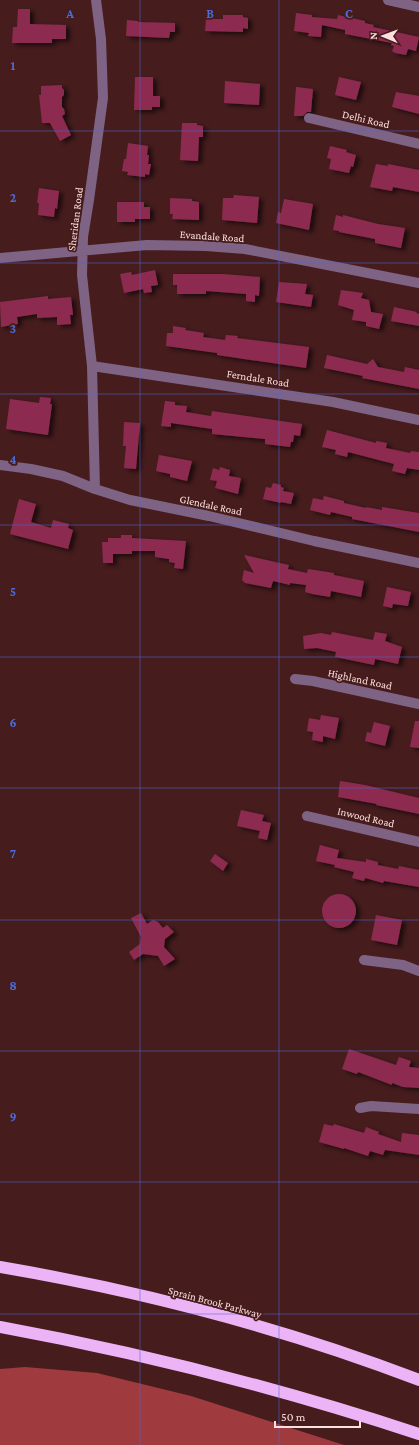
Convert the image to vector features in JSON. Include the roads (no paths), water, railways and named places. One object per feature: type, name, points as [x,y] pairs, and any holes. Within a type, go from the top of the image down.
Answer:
[{"type":"highway","name":"Sprain Brook Parkway","points":[[0,1267],[105,1288],[219,1316],[318,1346],[419,1380]]},
{"type":"highway","points":[[0,1327],[97,1346],[219,1375],[305,1399],[419,1434]]},
{"type":"street","name":"Sheridan Road","points":[[95,489],[92,366],[82,275],[83,237],[103,98],[101,39],[96,0]]},
{"type":"street","points":[[388,0],[419,7]]},
{"type":"street","name":"Delhi Road","points":[[309,118],[419,144]]},
{"type":"street","name":"Evandale Road","points":[[0,258],[147,245],[206,246],[245,249],[419,283]]},
{"type":"street","name":"Ferndale Road","points":[[92,366],[333,402],[419,420]]},
{"type":"street","name":"Glendale Road","points":[[0,465],[31,469],[63,476],[95,489],[130,500],[419,563]]},
{"type":"street","name":"Highland Road","points":[[295,679],[314,681],[419,704]]},
{"type":"street","name":"Inwood Road","points":[[307,816],[419,842]]},
{"type":"street","points":[[364,960],[403,965],[419,971]]},
{"type":"street","points":[[360,1108],[371,1106],[419,1109]]}]
